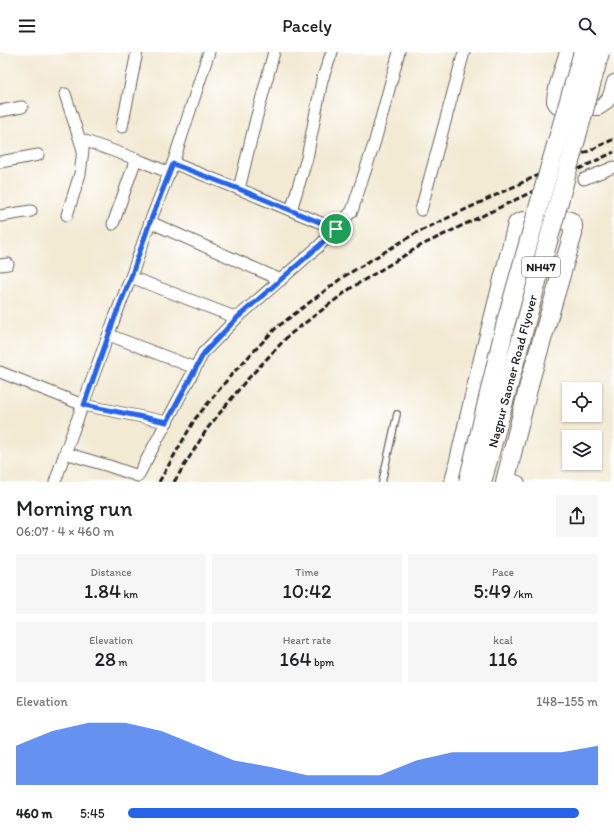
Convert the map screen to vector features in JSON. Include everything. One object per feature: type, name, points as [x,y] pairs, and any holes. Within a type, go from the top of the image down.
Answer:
[{"type":"highway","name":"Nagpur Saoner Road Flyover","points":[[468,482],[506,322],[583,52]]},
{"type":"highway","name":"Nagpur Saoner Road Flyover","points":[[482,482],[600,52]]},
{"type":"highway","points":[[454,482],[517,224],[521,221],[567,220],[573,225],[573,234],[531,377],[510,480]]},
{"type":"street","points":[[122,127],[137,52]]},
{"type":"street","points":[[55,482],[171,168],[209,52]]},
{"type":"street","points":[[239,189],[274,52]]},
{"type":"street","points":[[291,210],[307,158],[322,80],[332,52]]},
{"type":"street","points":[[65,453],[138,476],[204,353],[237,318],[319,246],[352,211],[375,141],[399,52]]},
{"type":"street","points":[[421,210],[464,52]]},
{"type":"street","points":[[567,52],[554,94],[554,102],[560,108],[598,108],[603,106],[609,99],[614,82]]},
{"type":"street","points":[[65,94],[83,150],[80,174],[67,215]]},
{"type":"street","points":[[0,111],[22,107]]},
{"type":"street","points":[[80,139],[136,159],[239,189],[336,229]]},
{"type":"street","points":[[0,162],[38,155]]},
{"type":"street","points":[[113,224],[136,159]]},
{"type":"street","points":[[584,179],[614,167]]},
{"type":"street","points":[[0,216],[31,211]]},
{"type":"street","points":[[150,222],[281,280]]},
{"type":"street","points":[[131,277],[237,318]]},
{"type":"street","points":[[109,335],[196,368]]},
{"type":"street","points":[[0,372],[84,405],[167,422]]},
{"type":"lane","points":[[382,482],[397,414]]},
{"type":"railway","points":[[159,482],[195,419],[232,374],[276,328],[343,277],[416,233],[614,139]]},
{"type":"railway","points":[[174,482],[207,429],[244,383],[289,335],[351,288],[420,246],[614,152]]},
{"type":"route","points":[[173,164],[239,189],[336,229],[319,246],[237,318],[204,353],[167,422],[84,405],[150,222],[173,164]]}]
